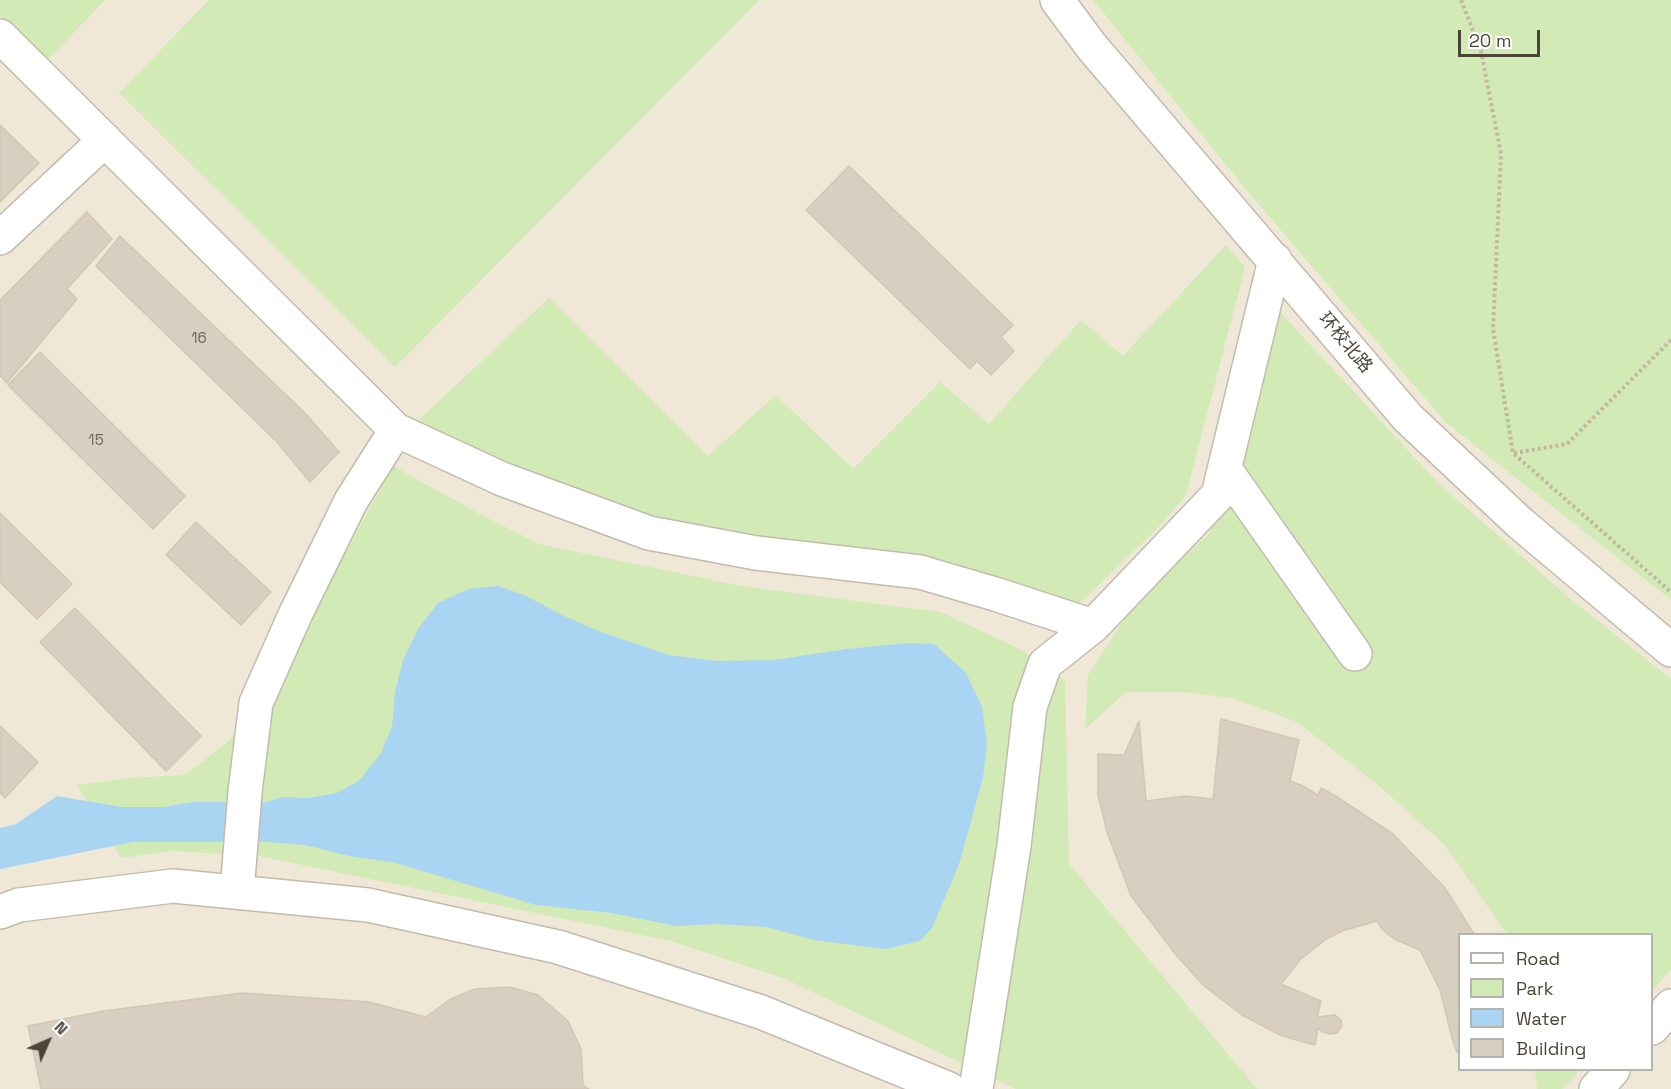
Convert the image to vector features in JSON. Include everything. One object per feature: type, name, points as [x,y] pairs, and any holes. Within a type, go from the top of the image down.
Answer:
[{"type":"street","name":"环校北路","points":[[1057,0],[1100,56],[1408,418],[1520,523],[1671,650]]},
{"type":"street","points":[[0,36],[396,430],[502,479],[649,533],[756,553],[920,572],[1093,626]]},
{"type":"street","points":[[0,238],[105,140]]},
{"type":"street","points":[[976,1089],[1014,846],[1030,707],[1045,664],[1093,626],[1218,495],[1275,260]]},
{"type":"street","points":[[237,892],[245,792],[256,703],[295,615],[351,501],[396,430]]},
{"type":"street","points":[[1225,469],[1355,654]]},
{"type":"street","points":[[0,912],[19,905],[173,886],[368,905],[558,947],[760,1012],[949,1089]]},
{"type":"street","points":[[1653,1027],[1671,1006]]},
{"type":"street","points":[[1596,1089],[1612,1071]]},
{"type":"path","points":[[1461,0],[1480,51],[1501,154],[1493,329],[1513,453],[1671,592]]},
{"type":"path","points":[[1513,453],[1567,444],[1671,340]]},
{"type":"shaded area","points":[[0,0],[1093,0],[1241,184],[1446,423],[1671,600],[1671,1089],[0,1089]]},
{"type":"green space","points":[[0,0],[105,0],[33,75],[0,42]]},
{"type":"green space","points":[[209,0],[759,0],[395,367],[119,93]]},
{"type":"green space","points":[[1093,0],[1671,0],[1671,600],[1446,423],[1241,184]]},
{"type":"green space","points":[[1226,245],[1245,267],[1186,495],[1156,530],[1065,617],[672,538],[407,431],[549,298],[708,456],[776,395],[853,469],[940,382],[989,424],[1081,320],[1123,356]]},
{"type":"green space","points":[[1268,299],[1438,483],[1567,596],[1671,679],[1671,969],[1653,990],[1653,933],[1506,933],[1444,844],[1378,785],[1297,722],[1232,698],[1184,692],[1126,692],[1085,729],[1088,675],[1140,596],[1208,535]]},
{"type":"green space","points":[[393,466],[539,544],[741,586],[940,612],[1018,648],[1065,680],[1069,864],[1257,1089],[1016,1089],[783,978],[671,941],[259,856],[172,851],[121,858],[77,785],[130,778],[185,775],[229,741],[292,650]]},
{"type":"green space","points":[[1535,1071],[1579,1071],[1562,1089],[1537,1089]]},
{"type":"water","points":[[498,586],[524,595],[598,631],[669,655],[717,661],[773,660],[847,649],[908,643],[934,644],[966,673],[982,707],[987,744],[983,778],[959,864],[932,928],[920,941],[885,949],[814,940],[766,927],[717,924],[677,926],[612,913],[536,905],[392,862],[353,857],[305,845],[267,842],[133,842],[0,869],[0,828],[16,824],[57,796],[121,807],[163,807],[194,802],[267,802],[283,797],[308,798],[337,793],[360,780],[381,753],[392,727],[395,692],[403,660],[418,629],[438,603],[468,589]]},
{"type":"building","points":[[0,125],[39,163],[0,202]]},
{"type":"building","points":[[849,166],[1013,325],[1001,337],[1014,351],[991,375],[977,361],[970,369],[806,210]]},
{"type":"building","points":[[87,212],[112,239],[67,289],[77,299],[7,383],[0,375],[0,300]]},
{"type":"building","points":[[120,236],[304,412],[339,452],[310,482],[276,441],[96,266]]},
{"type":"building","points":[[40,352],[185,496],[153,529],[8,385]]},
{"type":"building","points":[[0,513],[72,584],[37,619],[0,582]]},
{"type":"building","points":[[196,522],[271,592],[241,625],[166,555]]},
{"type":"building","points":[[75,608],[201,736],[166,771],[40,642]]},
{"type":"building","points":[[1221,719],[1299,740],[1290,781],[1318,795],[1321,788],[1393,834],[1445,888],[1473,933],[1458,933],[1458,1052],[1453,1042],[1440,990],[1420,950],[1394,939],[1383,930],[1377,921],[1342,931],[1326,939],[1300,960],[1281,984],[1321,1001],[1317,1017],[1335,1015],[1341,1020],[1342,1026],[1337,1033],[1322,1032],[1318,1028],[1315,1045],[1282,1036],[1242,1015],[1204,986],[1177,956],[1131,896],[1107,832],[1098,795],[1098,754],[1124,755],[1139,721],[1146,801],[1185,796],[1213,799]]},
{"type":"building","points":[[0,726],[38,762],[5,798],[0,793]]},
{"type":"building","points":[[509,987],[538,995],[568,1021],[581,1049],[583,1085],[589,1089],[41,1089],[28,1026],[104,1011],[242,993],[369,1002],[426,1017],[449,1000],[475,989]]}]
